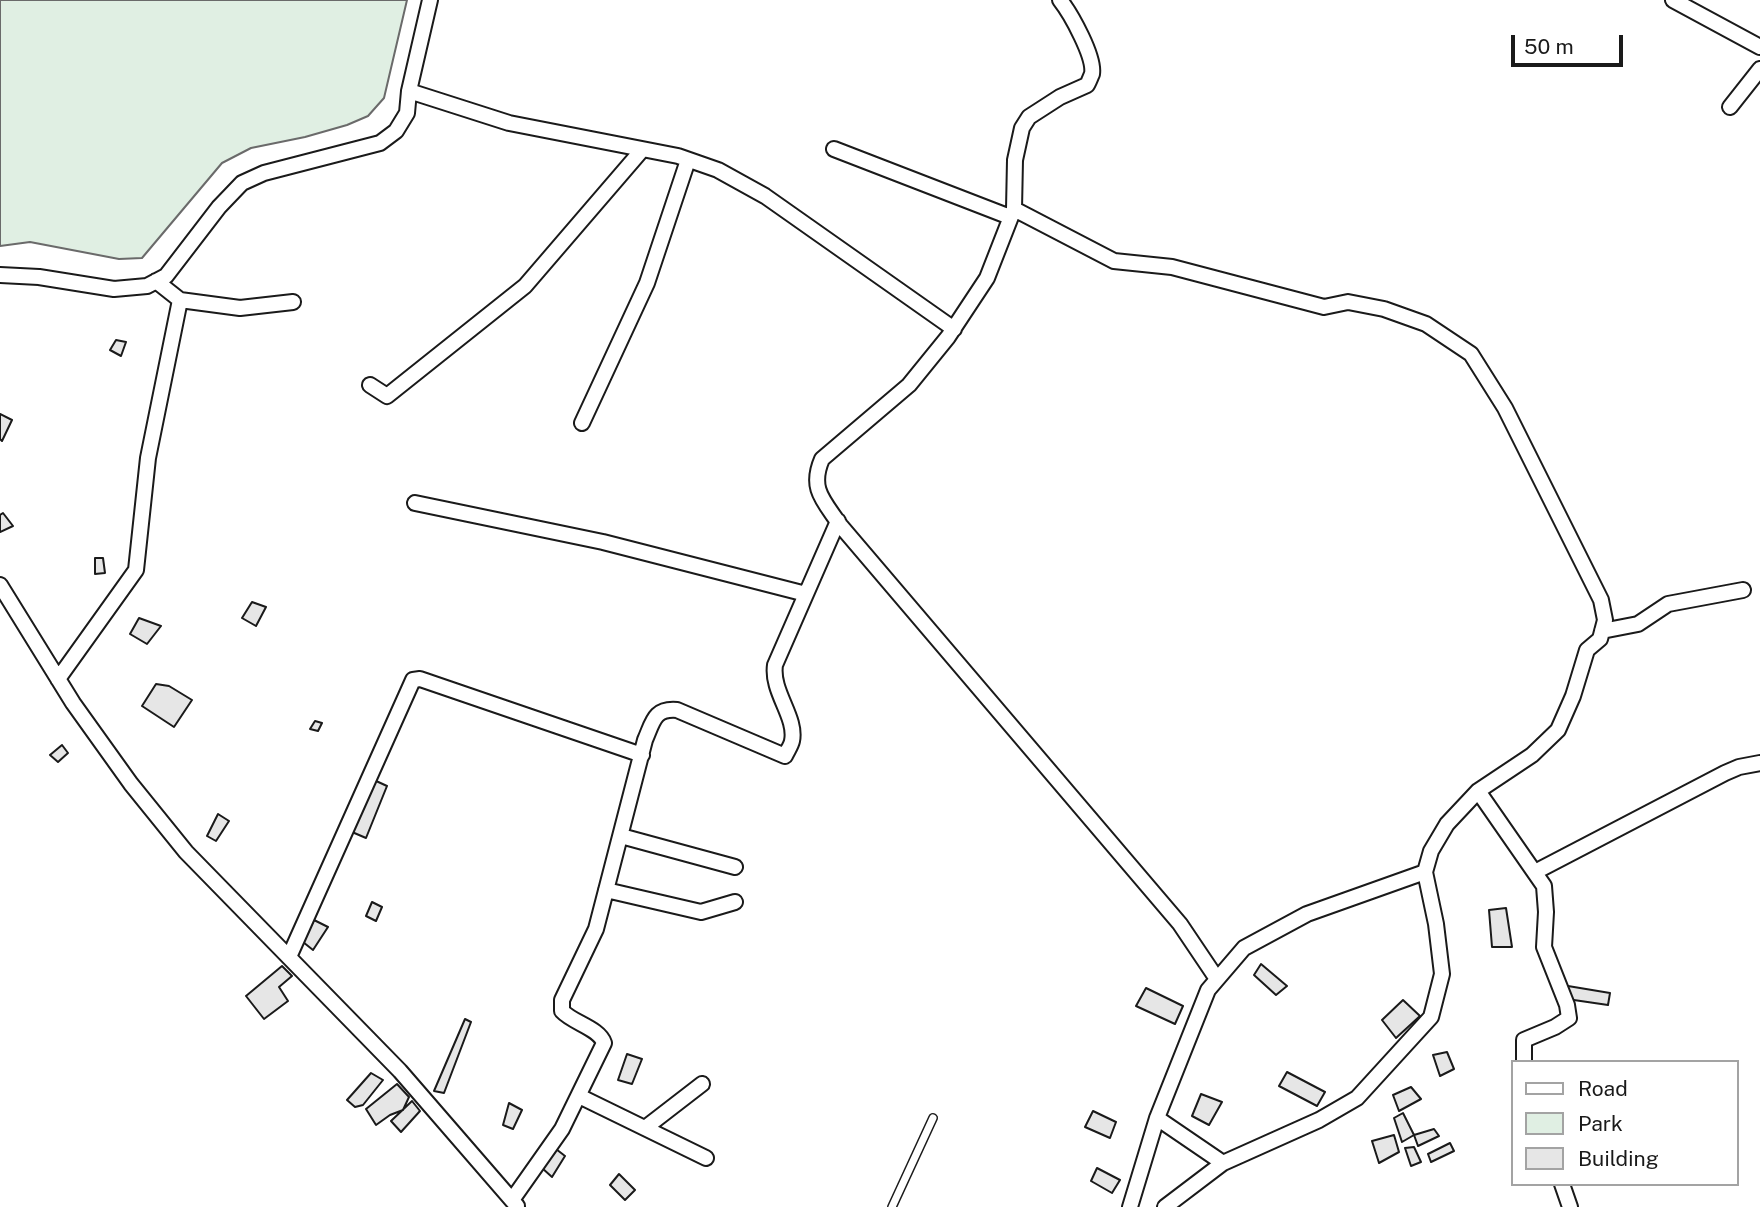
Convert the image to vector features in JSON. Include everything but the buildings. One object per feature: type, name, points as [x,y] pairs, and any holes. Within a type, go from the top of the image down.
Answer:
[{"type":"street","points":[[0,275],[39,276],[114,289],[147,286],[166,276],[219,207],[242,183],[264,173],[380,143],[396,131],[407,113],[409,91],[430,0]]},
{"type":"street","points":[[1060,0],[1068,11],[1091,61],[1092,75],[1087,85],[1060,96],[1029,117],[1022,128],[1015,159],[1012,213],[987,278],[954,329],[909,385],[822,460],[815,474],[817,490],[838,521],[1180,924],[1217,979]]},
{"type":"street","points":[[1673,0],[1760,47]]},
{"type":"street","points":[[1730,107],[1760,69]]},
{"type":"street","points":[[409,91],[509,122],[688,160],[718,170],[765,196],[954,329]]},
{"type":"street","points":[[834,149],[1012,213],[1114,261],[1172,267],[1324,307],[1348,302],[1384,309],[1426,324],[1471,354],[1505,408],[1601,600],[1605,620],[1600,639],[1587,650],[1573,696],[1558,730],[1532,755],[1478,791],[1447,824],[1431,851],[1425,872],[1436,924],[1442,974],[1431,1017],[1357,1098],[1319,1120],[1223,1163],[1165,1207]]},
{"type":"street","points":[[370,385],[387,396],[525,286],[642,150]]},
{"type":"street","points":[[582,423],[647,284],[688,160]]},
{"type":"street","points":[[156,281],[180,300],[240,307],[293,302]]},
{"type":"street","points":[[58,679],[136,570],[148,458],[180,300]]},
{"type":"street","points":[[415,503],[603,542],[806,594]]},
{"type":"street","points":[[0,585],[58,679],[131,784],[186,852],[400,1071],[515,1203],[562,1129],[604,1043],[600,1035],[569,1019],[562,1011],[562,1000],[596,929],[642,755],[656,715],[665,709],[677,710],[785,756],[792,740],[792,729],[774,676],[775,665],[838,521]]},
{"type":"street","points":[[1602,631],[1638,624],[1668,604],[1743,590]]},
{"type":"street","points":[[289,957],[413,680],[420,680],[642,755]]},
{"type":"street","points":[[1535,872],[1739,767],[1760,763]]},
{"type":"street","points":[[1478,791],[1544,886],[1544,947],[1567,1005],[1569,1018],[1524,1041],[1524,1060]]},
{"type":"street","points":[[621,836],[735,867]]},
{"type":"street","points":[[1130,1207],[1157,1118],[1208,990],[1244,948],[1307,915],[1425,872]]},
{"type":"street","points":[[607,890],[701,912],[735,902]]},
{"type":"street","points":[[645,1128],[702,1084]]},
{"type":"street","points":[[579,1096],[706,1158]]},
{"type":"street","points":[[1157,1118],[1223,1163]]},
{"type":"street","points":[[1563,1186],[1570,1207]]},
{"type":"lane","points":[[892,1207],[933,1118]]},
{"type":"green space","points":[[0,0],[407,0],[384,98],[368,116],[305,137],[251,148],[222,163],[142,258],[119,259],[30,242],[0,246]]}]
